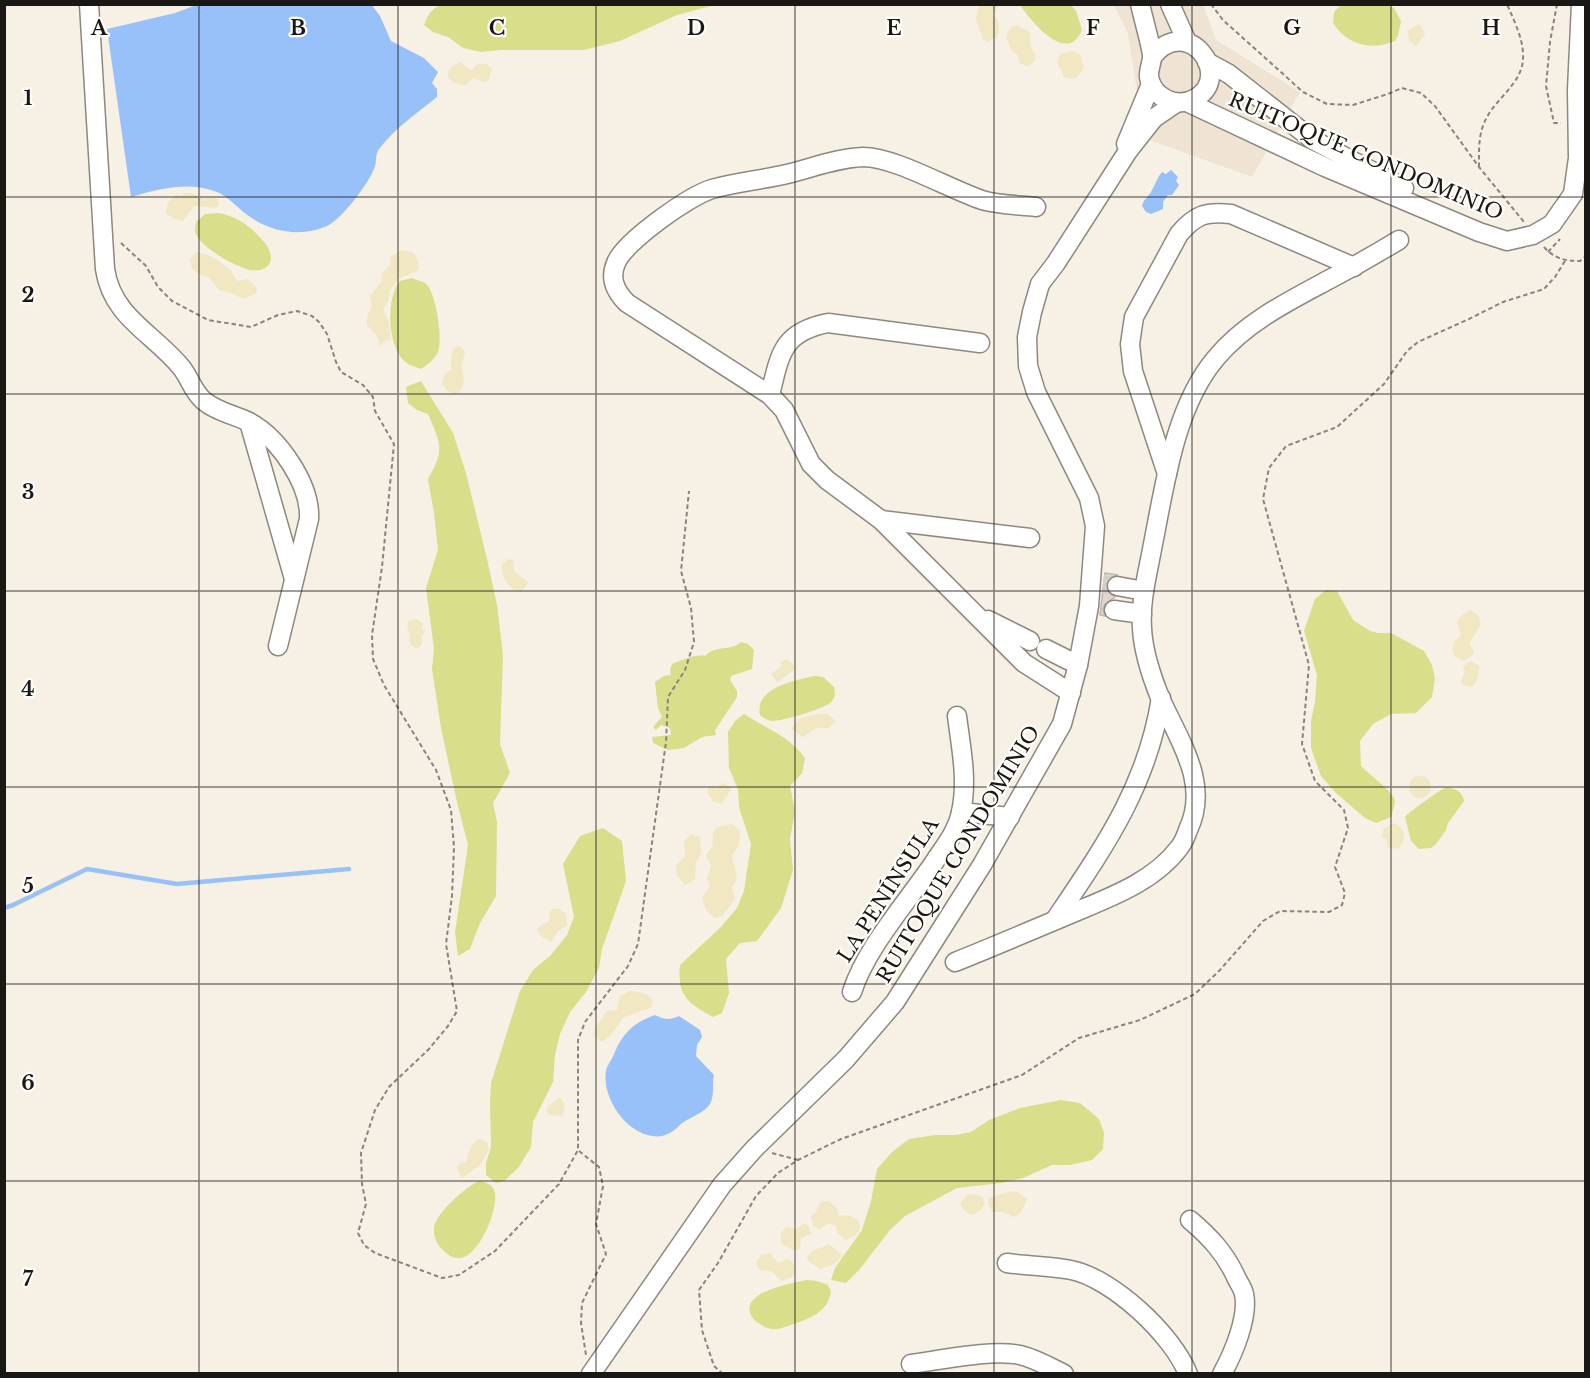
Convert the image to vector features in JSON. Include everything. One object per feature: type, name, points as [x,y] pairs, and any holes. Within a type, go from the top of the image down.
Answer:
[{"type":"street","points":[[89,4],[102,224],[107,284],[113,298],[126,316],[172,357],[202,399],[213,407],[261,429],[285,453],[310,507],[279,646]]},
{"type":"street","name":"RUITOQUE CONDOMINIO","points":[[1128,151],[1126,145],[1151,84],[1149,66],[1152,57],[1140,4]]},
{"type":"street","name":"RUITOQUE CONDOMINIO","points":[[592,1372],[722,1185],[754,1149],[846,1059],[895,1002],[982,865],[1062,724],[1078,665],[1101,608],[1104,584],[1089,498],[1036,392],[1028,366],[1027,337],[1040,284],[1068,245],[1128,151],[1154,118],[1182,102],[1196,98],[1204,91],[1208,82],[1210,72],[1204,54],[1197,46],[1187,42],[1170,4]]},
{"type":"street","name":"RUITOQUE CONDOMINIO","points":[[1207,62],[1228,74],[1313,140],[1328,148],[1481,225],[1507,234],[1532,232],[1547,219],[1566,191],[1570,4]]},
{"type":"street","name":"RUITOQUE CONDOMINIO","points":[[1151,84],[1161,97],[1182,102],[1325,167],[1479,232],[1507,241],[1552,224],[1573,194],[1578,158],[1576,90],[1581,4]]},
{"type":"street","points":[[1152,57],[1158,49],[1167,44],[1177,41],[1187,42]]},
{"type":"street","points":[[1036,207],[985,201],[886,161],[864,157],[711,189],[665,215],[621,253],[615,263],[613,274],[619,295],[627,303],[770,395],[784,410],[812,464],[827,480],[880,519],[1024,663],[1071,693]]},
{"type":"street","points":[[1167,474],[1133,371],[1130,344],[1134,317],[1179,234],[1188,223],[1201,215],[1216,212],[1231,214],[1354,267]]},
{"type":"street","points":[[955,962],[1117,894],[1160,868],[1180,847],[1193,820],[1197,799],[1195,778],[1187,754],[1161,698],[1144,646],[1142,614],[1144,591],[1167,474],[1179,430],[1193,393],[1215,359],[1244,330],[1286,303],[1399,240]]},
{"type":"street","points":[[770,395],[779,360],[786,345],[798,332],[813,326],[828,323],[980,344]]},
{"type":"street","points":[[249,422],[294,580]]},
{"type":"street","points":[[880,519],[1030,538]]},
{"type":"street","points":[[1104,584],[1144,591]]},
{"type":"street","points":[[1101,608],[1142,614]]},
{"type":"street","points":[[975,613],[1030,640]]},
{"type":"street","points":[[1046,649],[1078,665]]},
{"type":"street","points":[[1055,920],[1103,849],[1126,806],[1151,747],[1161,698]]},
{"type":"street","name":"LA PENÍNSULA","points":[[852,992],[879,939],[955,832],[961,812],[965,774],[957,716]]},
{"type":"street","name":"LA PENÍNSULA","points":[[961,812],[1010,817]]},
{"type":"street","points":[[1190,1220],[1212,1239],[1229,1262],[1244,1294],[1244,1316],[1235,1346],[1222,1374]]},
{"type":"street","points":[[1007,1263],[1073,1270],[1109,1286],[1142,1312],[1166,1338],[1185,1365],[1188,1374]]},
{"type":"street","points":[[911,1364],[991,1354],[1019,1355],[1064,1374]]},
{"type":"path","points":[[1211,4],[1223,20],[1303,92],[1327,104],[1353,105],[1402,88],[1421,93],[1435,106],[1479,167],[1548,252],[1564,261],[1580,261],[1586,256]]},
{"type":"path","points":[[1479,167],[1479,135],[1487,115],[1502,99],[1517,76],[1523,59],[1518,31],[1507,4]]},
{"type":"path","points":[[1557,4],[1550,42],[1546,86],[1554,123],[1567,122]]},
{"type":"path","points":[[102,224],[146,266],[158,287],[172,301],[208,320],[251,327],[278,315],[297,311],[312,315],[327,334],[341,372],[363,386],[373,397],[375,411],[394,444],[382,567],[372,635],[373,659],[384,685],[436,770],[451,810],[454,847],[452,896],[446,944],[457,1011],[429,1049],[389,1087],[375,1110],[361,1153],[362,1184],[366,1204],[358,1233],[364,1245],[375,1253],[442,1278],[459,1275],[495,1251],[559,1184],[578,1150],[578,1040],[585,1022],[628,966],[638,944],[666,742],[668,697],[685,670],[694,642],[691,608],[681,571],[689,491]]},
{"type":"path","points":[[723,1374],[714,1365],[702,1330],[699,1290],[718,1263],[756,1196],[778,1173],[798,1160],[841,1139],[1022,1075],[1079,1038],[1140,1020],[1195,994],[1220,970],[1263,921],[1280,911],[1329,912],[1342,905],[1345,893],[1335,867],[1348,828],[1344,810],[1316,781],[1302,744],[1309,664],[1263,499],[1269,468],[1286,446],[1337,427],[1383,384],[1407,351],[1418,342],[1503,302],[1544,290],[1564,261]]},
{"type":"path","points":[[754,1149],[798,1160]]},
{"type":"path","points":[[578,1150],[599,1167],[603,1186],[596,1224],[606,1254],[582,1303],[585,1353],[592,1372]]},
{"type":"shaded area","points":[[1114,5],[1203,5],[1216,40],[1300,92],[1252,177],[1144,138],[1128,33]]},
{"type":"green space","points":[[441,5],[715,5],[677,15],[620,41],[584,50],[481,52],[463,48],[448,37],[433,32],[424,25],[430,13]]},
{"type":"green space","points":[[1020,5],[1071,5],[1076,11],[1082,30],[1075,40],[1068,44],[1059,42],[1040,29]]},
{"type":"green space","points":[[1341,5],[1387,5],[1394,8],[1401,21],[1395,41],[1369,46],[1352,41],[1333,23],[1334,12]]},
{"type":"green space","points":[[218,213],[238,220],[259,237],[270,253],[270,263],[267,266],[257,270],[244,268],[218,255],[202,243],[195,231],[196,222],[205,214]]},
{"type":"green space","points":[[412,278],[426,284],[430,289],[436,306],[439,327],[438,352],[433,360],[421,369],[408,364],[401,357],[392,336],[390,324],[390,311],[395,289],[400,281]]},
{"type":"green space","points":[[421,381],[453,433],[466,473],[497,605],[503,655],[500,744],[510,773],[493,803],[497,822],[496,896],[480,923],[470,949],[458,956],[455,932],[468,845],[441,728],[432,669],[434,649],[426,588],[438,550],[428,479],[437,461],[439,447],[428,414],[408,403],[406,387]]},
{"type":"green space","points":[[1326,590],[1337,591],[1353,620],[1370,631],[1391,633],[1424,651],[1432,665],[1435,678],[1432,697],[1416,713],[1391,714],[1373,724],[1360,741],[1361,766],[1391,793],[1395,802],[1391,817],[1376,823],[1365,818],[1336,793],[1321,776],[1311,748],[1311,721],[1317,675],[1304,631],[1315,599]]},
{"type":"green space","points":[[741,642],[748,644],[754,650],[752,669],[731,676],[730,680],[737,691],[737,697],[715,730],[716,735],[702,737],[684,748],[668,750],[653,743],[652,737],[671,735],[670,728],[661,725],[656,730],[653,727],[662,717],[658,708],[655,682],[664,676],[671,675],[672,664],[684,659],[705,656],[714,650],[732,647]]},
{"type":"green space","points":[[815,676],[823,677],[834,687],[834,698],[829,704],[804,714],[773,721],[760,715],[763,698],[769,692],[787,683]]},
{"type":"green space","points":[[744,714],[785,738],[805,758],[802,773],[790,786],[795,811],[790,839],[793,870],[781,908],[757,941],[740,943],[726,959],[729,993],[722,1013],[713,1017],[691,1003],[686,997],[680,984],[680,965],[721,927],[737,908],[744,891],[751,844],[739,807],[738,789],[729,768],[728,732],[735,721]]},
{"type":"green space","points":[[1447,787],[1458,791],[1464,801],[1436,844],[1431,848],[1419,849],[1411,841],[1405,817]]},
{"type":"green space","points":[[603,828],[622,841],[626,881],[602,949],[599,968],[586,992],[570,1012],[560,1034],[555,1055],[553,1082],[533,1122],[531,1147],[519,1167],[504,1181],[496,1183],[486,1175],[486,1163],[491,1147],[491,1083],[520,991],[533,970],[551,955],[567,935],[574,917],[563,864],[580,836]]},
{"type":"green space","points":[[1061,1100],[1080,1103],[1099,1119],[1104,1133],[1103,1149],[1092,1160],[1070,1165],[1052,1165],[1023,1178],[1001,1183],[957,1188],[905,1216],[890,1230],[846,1283],[831,1280],[835,1268],[862,1230],[871,1201],[877,1169],[892,1152],[909,1139],[971,1132],[989,1120],[1020,1108]]},
{"type":"green space","points":[[479,1181],[490,1185],[494,1190],[491,1220],[486,1232],[472,1251],[465,1257],[453,1257],[436,1241],[434,1227],[436,1221],[453,1201]]},
{"type":"green space","points":[[807,1280],[828,1285],[831,1292],[826,1304],[818,1313],[800,1322],[775,1329],[761,1325],[752,1317],[749,1308],[752,1301],[759,1295],[779,1286]]},
{"type":"sand","points":[[979,5],[999,5],[993,15],[999,25],[999,31],[997,37],[987,42],[983,39],[976,19]]},
{"type":"sand","points":[[1418,24],[1425,34],[1416,47],[1410,42],[1407,31]]},
{"type":"sand","points":[[1016,25],[1030,32],[1030,43],[1036,58],[1027,66],[1020,63],[1006,38],[1011,27]]},
{"type":"sand","points":[[1074,51],[1080,55],[1084,67],[1078,77],[1071,79],[1064,77],[1057,63],[1061,53]]},
{"type":"sand","points":[[460,62],[471,70],[478,64],[487,64],[492,68],[489,80],[484,82],[473,78],[466,85],[454,83],[450,80],[448,73],[454,65]]},
{"type":"sand","points":[[186,193],[198,195],[204,199],[212,197],[218,199],[219,203],[216,208],[194,206],[183,221],[174,219],[166,213],[167,205],[176,195]]},
{"type":"sand","points":[[402,250],[414,253],[419,266],[417,271],[398,279],[390,291],[383,310],[389,323],[391,341],[386,340],[380,346],[377,336],[367,325],[367,316],[372,307],[370,296],[381,282],[382,273],[390,266],[391,256]]},
{"type":"sand","points":[[196,252],[210,256],[225,266],[237,281],[248,279],[258,289],[255,294],[243,299],[219,290],[210,279],[192,269],[190,260]]},
{"type":"sand","points":[[459,346],[465,354],[461,365],[463,382],[458,393],[453,394],[446,390],[442,383],[445,374],[451,369],[454,348]]},
{"type":"sand","points":[[508,559],[513,560],[514,571],[528,582],[521,593],[512,588],[504,578],[502,564]]},
{"type":"sand","points":[[1470,610],[1478,615],[1481,624],[1469,643],[1474,652],[1464,661],[1455,657],[1452,649],[1454,642],[1461,635],[1457,622]]},
{"type":"sand","points":[[416,619],[423,623],[422,628],[425,632],[422,636],[422,644],[417,649],[411,645],[407,627],[409,621]]},
{"type":"sand","points":[[787,659],[795,666],[794,670],[777,682],[771,674],[782,666],[781,662]]},
{"type":"sand","points":[[1471,661],[1480,666],[1476,683],[1472,687],[1463,685],[1461,682],[1465,672],[1463,669]]},
{"type":"sand","points":[[828,714],[835,721],[829,728],[816,728],[803,737],[792,729],[800,719]]},
{"type":"sand","points":[[1416,776],[1424,776],[1431,783],[1431,791],[1424,798],[1416,798],[1409,791],[1409,783]]},
{"type":"sand","points":[[723,783],[731,790],[721,804],[713,801],[707,792],[709,787],[717,787]]},
{"type":"sand","points":[[1394,823],[1401,828],[1404,834],[1403,842],[1398,849],[1388,847],[1386,839],[1382,836],[1384,828]]},
{"type":"sand","points":[[732,824],[740,831],[739,844],[732,856],[737,875],[732,887],[735,899],[722,916],[715,918],[706,910],[702,898],[710,886],[707,877],[711,866],[706,856],[713,845],[714,831]]},
{"type":"sand","points":[[691,834],[700,837],[701,853],[696,862],[695,879],[685,885],[677,875],[676,865],[685,856],[684,842]]},
{"type":"sand","points":[[553,908],[566,914],[567,925],[558,931],[551,942],[542,937],[537,930],[549,921]]},
{"type":"sand","points":[[630,991],[649,996],[653,1002],[650,1008],[622,1018],[602,1042],[594,1036],[595,1028],[607,1011],[617,1010],[620,996]]},
{"type":"sand","points":[[560,1097],[564,1106],[562,1116],[549,1115],[546,1112],[548,1106]]},
{"type":"sand","points":[[478,1139],[487,1142],[489,1149],[480,1165],[462,1178],[457,1168],[458,1165],[466,1161],[471,1146]]},
{"type":"sand","points":[[1012,1191],[1018,1192],[1027,1199],[1021,1212],[1014,1217],[1003,1212],[992,1212],[988,1203],[990,1197]]},
{"type":"sand","points":[[967,1195],[983,1197],[984,1204],[981,1210],[971,1215],[963,1209],[960,1203]]},
{"type":"sand","points":[[824,1201],[829,1201],[837,1209],[839,1216],[848,1215],[858,1220],[860,1228],[856,1235],[846,1240],[838,1234],[836,1225],[828,1224],[819,1229],[813,1226],[811,1216]]},
{"type":"sand","points":[[804,1223],[808,1225],[811,1234],[801,1238],[800,1248],[795,1251],[783,1245],[782,1231],[786,1227],[797,1229]]},
{"type":"sand","points":[[829,1244],[842,1255],[835,1264],[820,1269],[808,1261],[807,1256],[812,1251]]},
{"type":"sand","points":[[770,1253],[778,1263],[787,1259],[792,1261],[796,1269],[792,1277],[782,1281],[772,1272],[758,1269],[756,1262],[761,1255]]},
{"type":"water","points":[[199,4],[372,5],[380,16],[391,41],[424,58],[438,72],[432,83],[437,89],[437,97],[385,141],[378,151],[376,164],[362,190],[340,216],[327,226],[306,232],[275,229],[255,220],[221,194],[195,187],[163,189],[131,197],[107,29],[175,13]]},
{"type":"water","points":[[1171,170],[1178,177],[1176,181],[1179,185],[1163,202],[1163,209],[1151,214],[1146,212],[1142,206],[1144,201],[1162,172],[1166,174]]},
{"type":"water","points":[[655,1015],[667,1019],[679,1016],[700,1030],[702,1037],[697,1045],[696,1056],[714,1075],[713,1095],[708,1107],[662,1136],[650,1136],[629,1125],[613,1106],[606,1082],[607,1067],[625,1035],[641,1021]]},
{"type":"building","points":[[1105,573],[1118,575],[1109,578],[1106,583],[1107,590],[1115,597],[1105,604],[1103,609],[1105,616],[1100,615]]},
{"type":"waterway","points":[[4,908],[87,869],[177,884],[349,869]]},
{"type":"tunnel","points":[[1103,584],[1117,586]]}]
